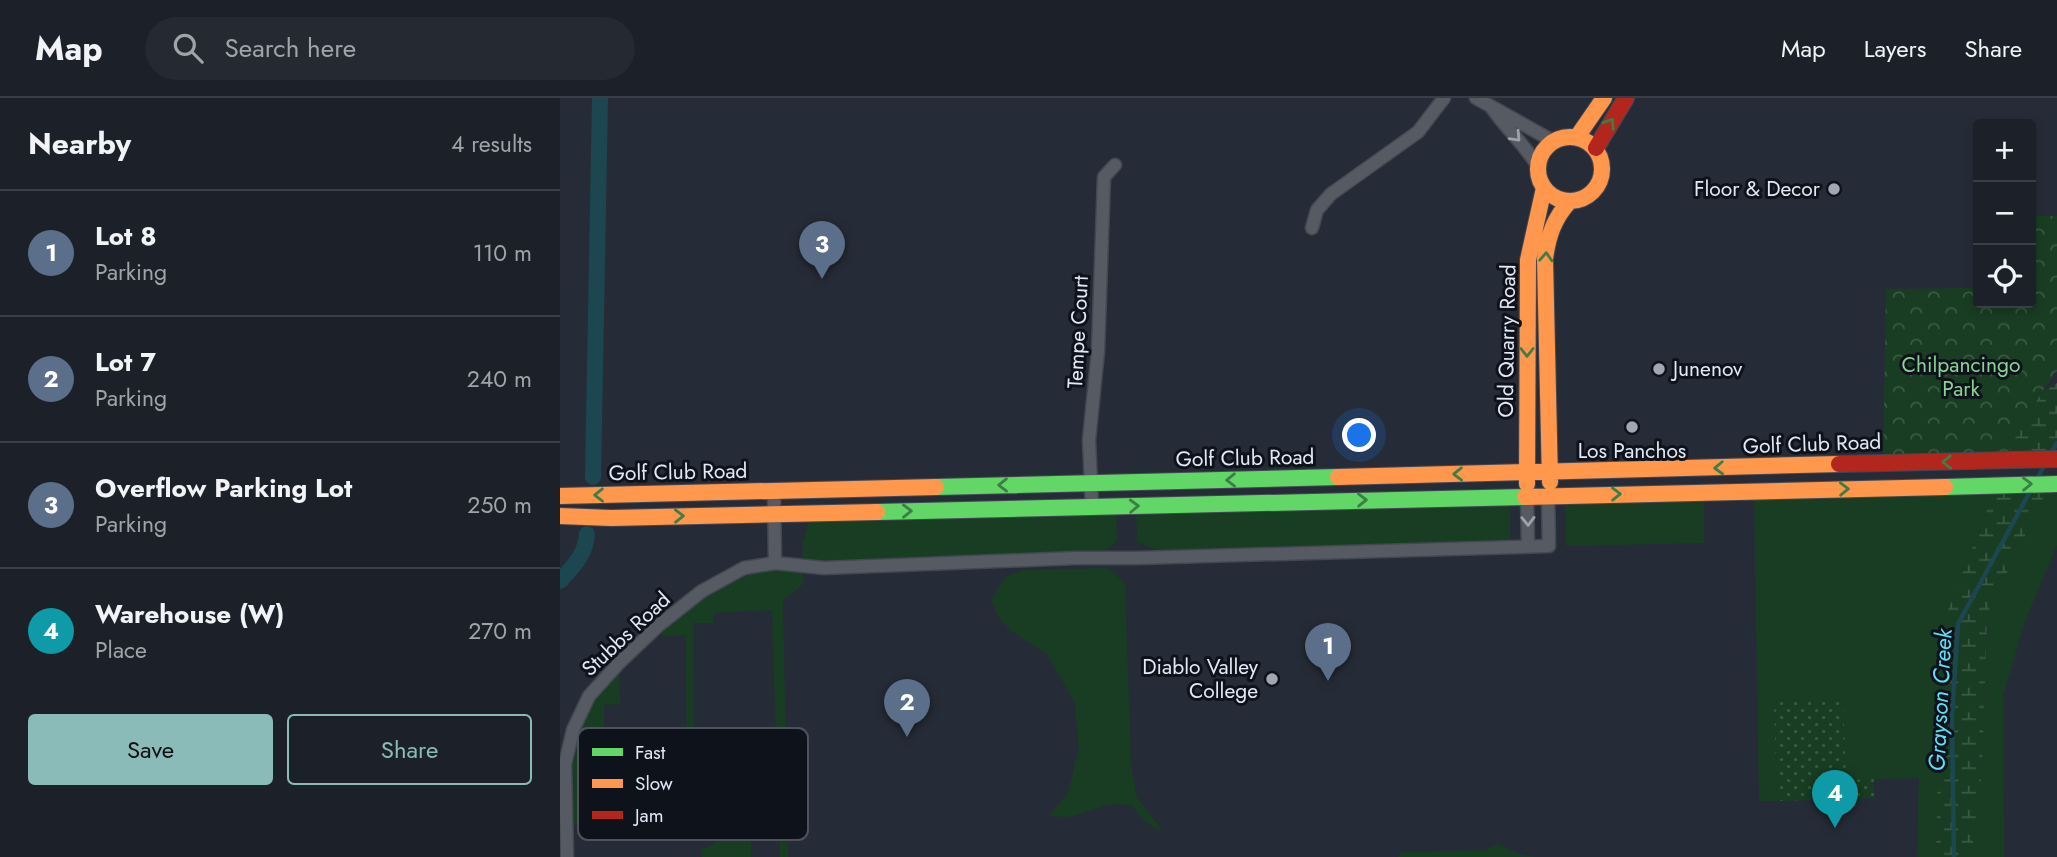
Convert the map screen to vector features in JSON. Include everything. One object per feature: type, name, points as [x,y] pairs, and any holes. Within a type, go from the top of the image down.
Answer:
[{"type":"street","points":[[1312,228],[1317,210],[1331,194],[1418,132],[1444,98]]},
{"type":"street","points":[[1476,98],[1495,103],[1540,135],[1553,141]]},
{"type":"street","points":[[1577,137],[1604,98]]},
{"type":"street","points":[[1538,167],[1540,156],[1553,141],[1561,137],[1577,137],[1596,148],[1626,98]]},
{"type":"street","points":[[1495,103],[1502,122],[1519,138],[1538,167]]},
{"type":"street","name":"Old Quarry Road","points":[[1548,496],[1551,472],[1545,259],[1552,226],[1559,211],[1570,201],[1588,196],[1600,181],[1603,166],[1596,148]]},
{"type":"street","name":"Tempe Court","points":[[1092,507],[1089,440],[1098,351],[1104,177],[1115,164]]},
{"type":"street","name":"Old Quarry Road","points":[[1527,496],[1528,260],[1544,188],[1539,179],[1538,167]]},
{"type":"street","points":[[1544,188],[1551,195],[1570,201]]},
{"type":"street","name":"Golf Club Road","points":[[560,496],[2057,459]]},
{"type":"street","name":"Golf Club Road","points":[[560,516],[775,514],[2057,484]]},
{"type":"street","points":[[774,491],[775,563]]},
{"type":"street","points":[[1527,496],[1528,547]]},
{"type":"street","name":"Stubbs Road","points":[[567,857],[565,764],[573,730],[589,696],[659,625],[702,591],[744,568],[775,563],[824,568],[1076,558],[1549,546],[1548,496]]},
{"type":"green space","name":"Chilpancingo Park","points":[[2036,216],[2057,216],[2057,371],[2009,448],[2018,460],[1883,463],[1886,289],[1973,288],[1973,308],[2036,308]]},
{"type":"green space","points":[[2057,383],[2057,459],[2018,460],[2009,449],[2041,393]]},
{"type":"green space","points":[[2050,484],[2057,484],[2057,545],[2025,621],[2003,696],[2004,857],[1975,857],[1973,841],[1982,773],[1987,614]]},
{"type":"green space","points":[[2050,484],[1987,614],[1982,773],[1973,841],[1975,857],[1936,857],[1941,628],[1997,485]]},
{"type":"green space","points":[[1997,485],[1941,628],[1936,857],[1917,857],[1919,778],[1846,780],[1843,699],[1774,701],[1777,801],[1759,801],[1754,491]]},
{"type":"green space","points":[[1704,492],[1704,543],[1566,546],[1565,495]]},
{"type":"green space","points":[[1510,497],[1510,547],[1177,557],[1137,542],[1136,506]]},
{"type":"green space","points":[[1116,506],[1117,541],[1097,558],[803,567],[803,584],[783,600],[785,728],[776,728],[772,610],[713,613],[713,623],[693,623],[694,728],[687,728],[686,635],[663,637],[659,625],[744,568],[802,566],[803,542],[811,514]]},
{"type":"green space","points":[[1105,568],[1113,571],[1125,584],[1131,766],[1137,798],[1163,831],[1145,821],[1132,805],[1110,804],[1069,817],[1049,816],[1068,793],[1079,749],[1075,703],[1047,654],[1011,631],[999,618],[991,600],[1005,577],[1023,570]]},
{"type":"green space","points":[[619,663],[620,704],[604,705],[604,728],[578,728],[578,825],[566,825],[573,730]]},
{"type":"green space","points":[[1843,699],[1846,780],[1874,779],[1874,798],[1777,801],[1774,701]]},
{"type":"green space","points":[[716,840],[750,840],[751,857],[702,857],[701,850],[713,845]]},
{"type":"green space","points":[[779,840],[788,840],[788,857],[780,857]]},
{"type":"green space","points":[[1498,844],[1534,857],[1398,857],[1402,852],[1486,850]]},
{"type":"waterway","points":[[593,477],[600,98]]},
{"type":"waterway","name":"Grayson Creek","points":[[2051,453],[2057,443]]},
{"type":"waterway","name":"Grayson Creek","points":[[2036,481],[2045,464]]},
{"type":"waterway","name":"Grayson Creek","points":[[1954,857],[1952,716],[1958,624],[2032,488]]},
{"type":"waterway","points":[[560,581],[581,554],[587,534]]},
{"type":"traffic: fast","points":[[936,487],[1338,477]]},
{"type":"traffic: fast","points":[[1945,487],[2057,484]]},
{"type":"traffic: fast","points":[[877,512],[1525,497]]},
{"type":"traffic: slow","points":[[1577,137],[1604,98]]},
{"type":"traffic: slow","points":[[1564,137],[1576,137],[1593,146],[1600,157],[1602,169],[1600,181],[1593,192],[1576,201],[1564,201],[1552,196],[1543,187],[1538,175],[1538,163],[1543,151],[1552,142],[1564,137]]},
{"type":"traffic: slow","points":[[1527,484],[1528,260],[1544,188]]},
{"type":"traffic: slow","points":[[1550,482],[1545,259],[1553,228],[1570,201]]},
{"type":"traffic: slow","points":[[1338,477],[1839,464]]},
{"type":"traffic: slow","points":[[560,496],[936,487]]},
{"type":"traffic: slow","points":[[1525,497],[1945,487]]},
{"type":"traffic: slow","points":[[560,516],[611,518],[877,512]]},
{"type":"traffic: jam","points":[[1596,148],[1626,98]]},
{"type":"traffic: jam","points":[[1839,464],[2057,459]]},
{"type":"place","name":"Floor & Decor","points":[[1834,189]]},
{"type":"place","name":"Overflow Parking Lot","points":[[822,279]]},
{"type":"place","name":"Junenov","points":[[1659,369]]},
{"type":"place","name":"Los Panchos","points":[[1632,427]]},
{"type":"place","name":"Diablo Valley College","points":[[1272,679]]},
{"type":"place","name":"Lot 8","points":[[1328,681]]},
{"type":"place","name":"Lot 7","points":[[907,737]]},
{"type":"place","name":"Warehouse (W)","points":[[1835,828]]}]
